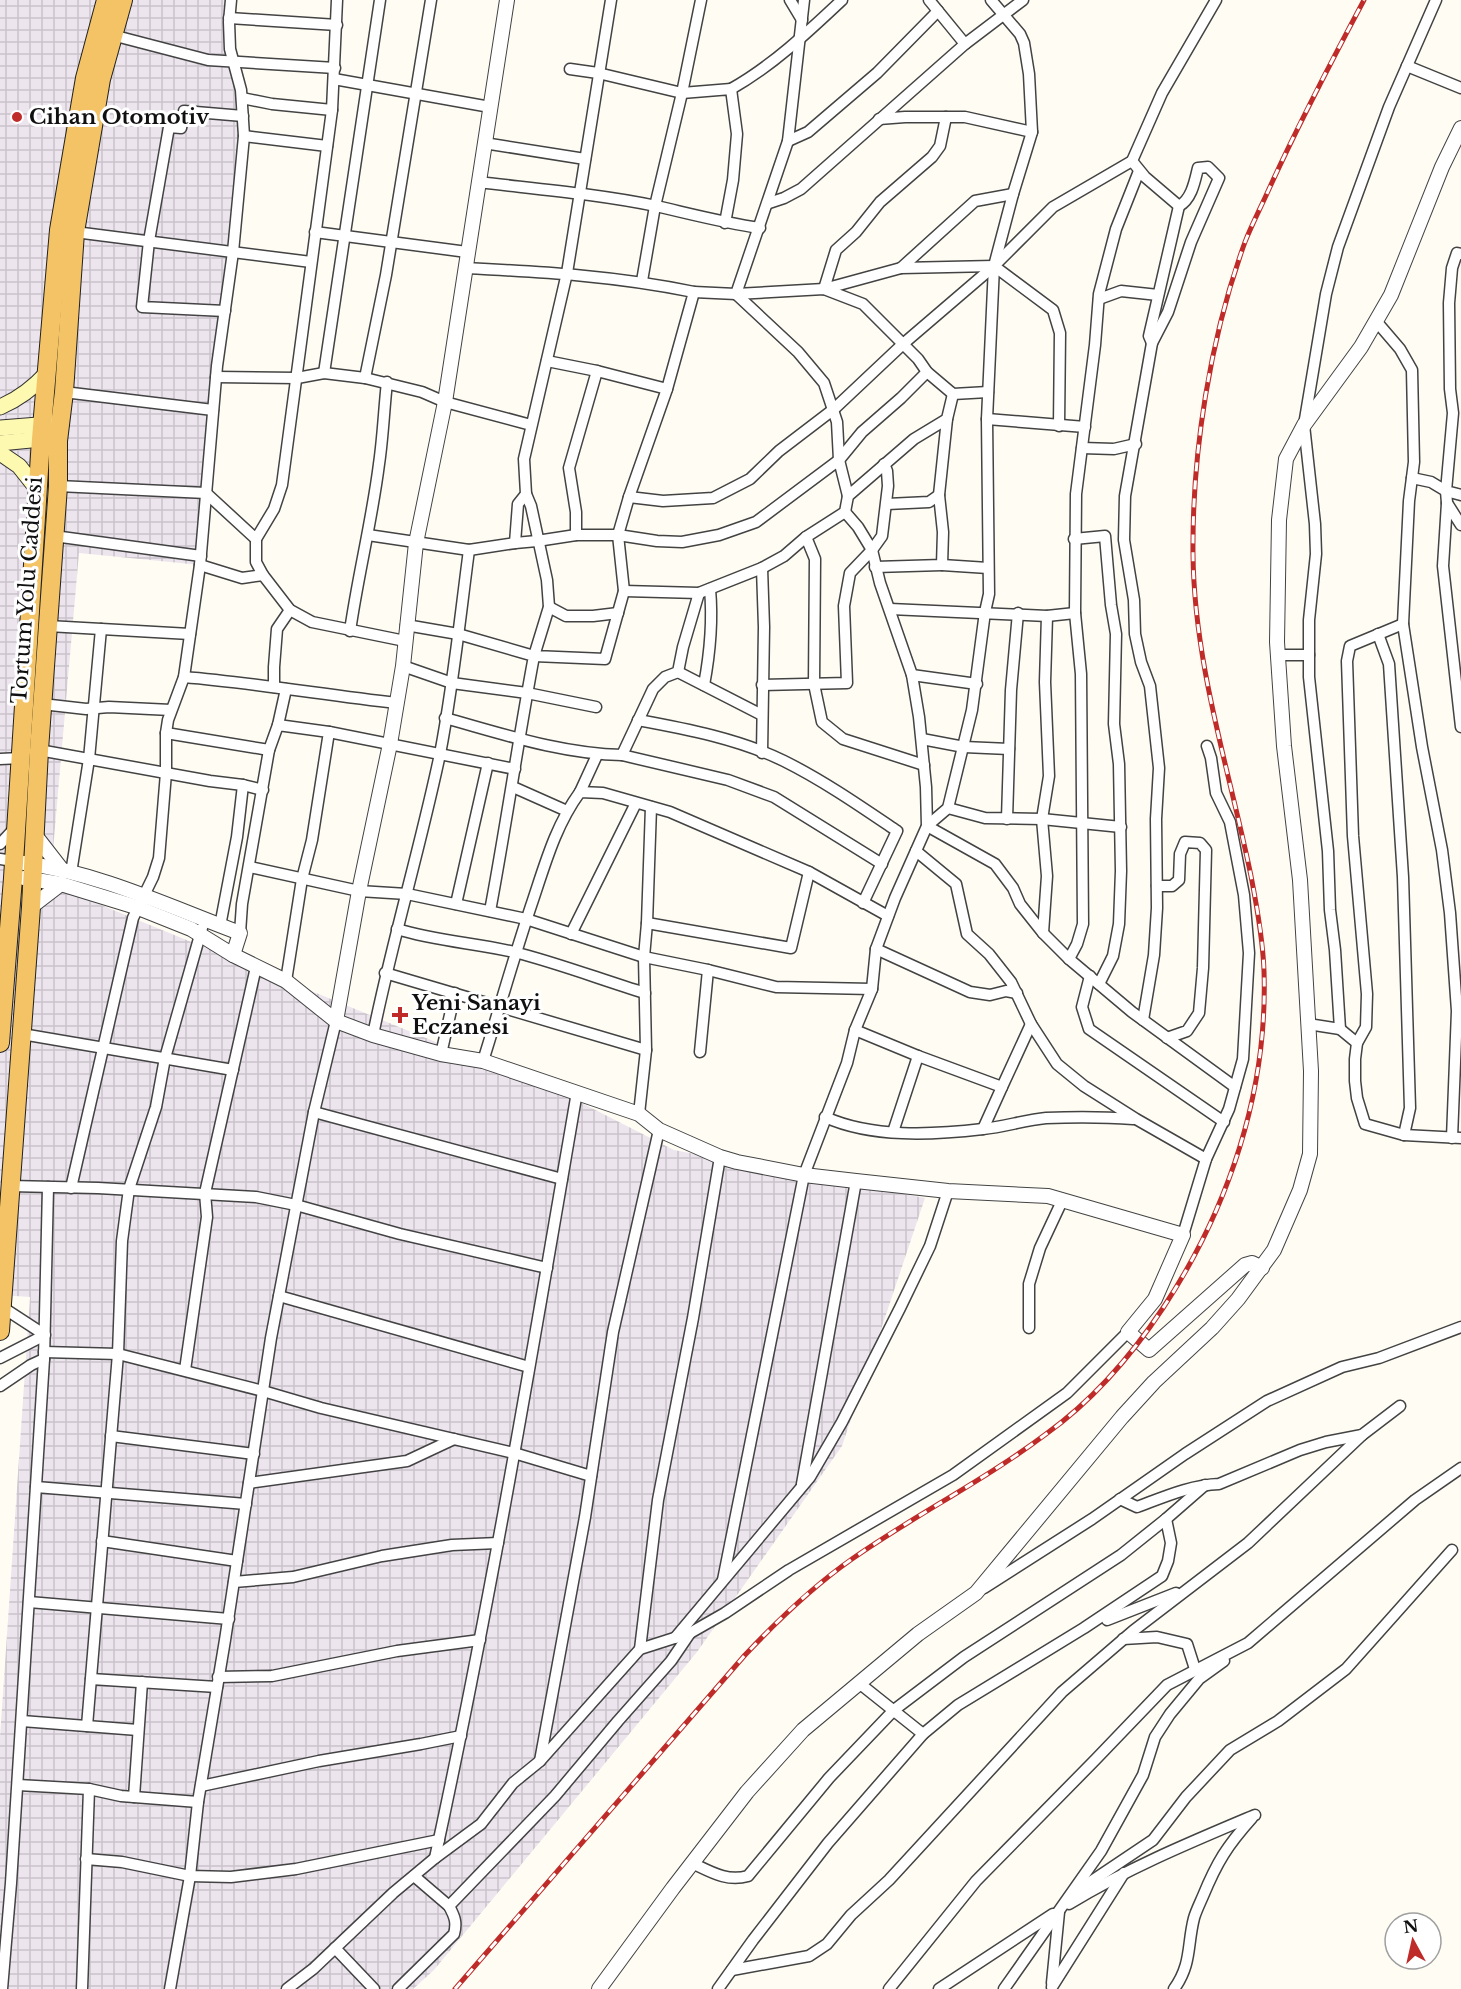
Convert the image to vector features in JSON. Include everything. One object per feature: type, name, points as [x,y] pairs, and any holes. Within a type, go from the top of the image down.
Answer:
[{"type":"highway","name":"Tortum Yolu Caddesi","points":[[0,1331],[31,907],[39,750],[58,486],[50,432],[46,374],[58,230],[85,78],[106,0]]},
{"type":"highway","name":"Tortum Yolu Caddesi","points":[[0,1043],[6,869],[15,828],[21,758],[38,490],[50,432],[64,392],[75,232],[101,79],[123,0]]},
{"type":"main road","points":[[0,407],[26,393],[46,374]]},
{"type":"main road","points":[[0,428],[50,432]]},
{"type":"main road","points":[[0,443],[50,432]]},
{"type":"main road","points":[[0,453],[19,466],[38,490]]},
{"type":"street","points":[[71,1188],[139,902],[153,877],[159,858],[166,773],[166,733],[171,710],[184,677],[200,561],[216,376],[233,252],[244,136],[242,98],[230,49],[231,0]]},
{"type":"street","points":[[337,0],[332,110],[282,485],[274,509],[256,539],[256,562],[263,575],[290,610],[312,622],[405,641]]},
{"type":"street","points":[[324,373],[380,0]]},
{"type":"street","points":[[365,378],[392,242],[431,0]]},
{"type":"street","points":[[170,1989],[190,1876],[198,1802],[279,1296],[314,1112],[336,1021],[359,891],[390,744],[403,666],[416,543],[445,402],[507,0]]},
{"type":"street","points":[[490,911],[534,656],[549,607],[547,580],[531,506],[526,494],[524,459],[567,273],[610,0]]},
{"type":"street","points":[[642,281],[655,206],[701,0]]},
{"type":"street","points":[[790,0],[802,20]]},
{"type":"street","points":[[736,294],[789,141],[804,0]]},
{"type":"street","points":[[570,69],[598,73],[682,93],[731,89],[745,81],[800,38],[842,0]]},
{"type":"street","points":[[929,0],[965,44]]},
{"type":"street","points":[[723,1580],[804,1175],[847,1063],[855,1030],[872,989],[876,949],[888,916],[927,826],[948,808],[977,684],[984,612],[989,594],[987,419],[994,266],[1032,132],[1027,54],[1020,34],[991,0]]},
{"type":"street","points":[[769,203],[801,189],[965,44],[1023,0]]},
{"type":"street","points":[[629,497],[663,501],[713,498],[750,479],[779,451],[834,408],[903,344],[994,266],[1053,207],[1132,161],[1162,93],[1216,0]]},
{"type":"street","points":[[1340,1029],[1330,910],[1328,851],[1309,677],[1309,620],[1316,554],[1304,425],[1324,303],[1338,247],[1389,107],[1436,0]]},
{"type":"street","points":[[789,141],[808,132],[877,73],[938,10]]},
{"type":"street","points":[[229,18],[337,25]]},
{"type":"street","points":[[112,35],[208,60],[334,74],[368,86],[490,107]]},
{"type":"street","points":[[1407,66],[1461,88]]},
{"type":"street","points":[[725,223],[734,180],[737,134],[731,89]]},
{"type":"street","points":[[242,98],[272,104],[332,110]]},
{"type":"street","points":[[225,311],[142,307],[149,241],[169,127],[182,128],[184,111],[243,116]]},
{"type":"street","points":[[824,289],[836,250],[856,232],[880,202],[932,157],[940,146],[946,117]]},
{"type":"street","points":[[879,119],[965,117],[1032,132]]},
{"type":"street","points":[[976,1593],[1122,1417],[1238,1299],[1274,1250],[1300,1190],[1310,1154],[1311,1071],[1300,880],[1284,746],[1278,655],[1280,520],[1286,459],[1304,425],[1361,346],[1391,295],[1442,167],[1461,128]]},
{"type":"street","points":[[244,136],[327,146]]},
{"type":"street","points":[[484,143],[585,159]]},
{"type":"street","points":[[1132,161],[1139,171],[1179,206]]},
{"type":"street","points":[[1143,1020],[1154,955],[1159,768],[1150,686],[1134,634],[1132,589],[1124,540],[1125,496],[1152,344],[1168,312],[1191,242],[1218,178],[1208,167],[1198,168],[1194,185],[1185,203],[1179,206]]},
{"type":"street","points":[[1070,959],[1083,924],[1081,674],[1075,613],[1076,494],[1099,299],[1116,229],[1139,171]]},
{"type":"street","points":[[478,182],[655,206],[725,223],[760,228]]},
{"type":"street","points":[[901,268],[975,201],[1013,194]]},
{"type":"street","points":[[1152,344],[1149,336],[1179,206]]},
{"type":"street","points":[[75,232],[311,262]]},
{"type":"street","points":[[315,232],[467,252]]},
{"type":"street","points":[[1461,254],[1457,253],[1452,268],[1449,303],[1450,389],[1453,413],[1446,491],[1443,566],[1461,727]]},
{"type":"street","points":[[465,268],[567,273],[642,281],[694,292],[736,294],[824,289],[901,268],[994,266],[1053,310],[1060,333],[1059,426]]},
{"type":"street","points":[[824,289],[863,304],[927,372],[953,394],[988,392]]},
{"type":"street","points":[[1099,299],[1121,291],[1158,295]]},
{"type":"street","points":[[406,625],[458,634],[534,656],[605,659],[624,591],[618,535],[667,389],[694,292]]},
{"type":"street","points":[[624,591],[704,591],[762,568],[845,512],[848,496],[839,460],[837,422],[824,383],[805,360],[736,294]]},
{"type":"street","points":[[1376,321],[1400,349],[1412,370],[1414,462],[1409,501],[1403,624],[1422,747],[1442,850],[1450,914],[1457,1011],[1456,1138],[1404,1135],[1365,1124],[1357,1098],[1355,1059],[1357,1042],[1366,1027],[1367,994],[1353,836],[1347,661],[1350,646],[1403,624]]},
{"type":"street","points":[[547,361],[597,370],[667,389]]},
{"type":"street","points":[[576,535],[576,512],[568,468],[597,370]]},
{"type":"street","points":[[368,535],[469,550],[576,535],[618,535],[682,542],[719,535],[756,522],[839,460],[862,432],[927,372]]},
{"type":"street","points":[[216,376],[297,378],[324,373],[365,378],[387,382],[422,392],[445,402],[531,425]]},
{"type":"street","points":[[350,631],[380,463],[387,382]]},
{"type":"street","points":[[64,392],[213,410]]},
{"type":"street","points":[[942,564],[943,532],[939,495],[947,419],[953,394]]},
{"type":"street","points":[[848,496],[914,439],[947,419]]},
{"type":"street","points":[[987,419],[1085,427]]},
{"type":"street","points":[[1082,448],[1114,449],[1136,444]]},
{"type":"street","points":[[762,685],[847,683],[844,606],[850,573],[882,536],[887,504],[887,471],[884,464]]},
{"type":"street","points":[[1412,478],[1431,482],[1446,491],[1461,495]]},
{"type":"street","points":[[58,486],[206,493],[256,539]]},
{"type":"street","points":[[515,543],[518,504],[526,494]]},
{"type":"street","points":[[887,504],[929,502],[939,495]]},
{"type":"street","points":[[1447,503],[1461,525]]},
{"type":"street","points":[[845,512],[858,527],[872,550],[875,567],[912,675],[922,739],[927,826]]},
{"type":"street","points":[[54,536],[200,561],[242,578],[263,575]]},
{"type":"street","points":[[1074,539],[1105,536],[1116,634],[1114,724],[1119,764],[1121,827],[1119,924],[1113,956],[1099,984]]},
{"type":"street","points":[[806,537],[815,559],[814,684],[822,722],[843,739],[924,765]]},
{"type":"street","points":[[373,1035],[385,973],[407,894],[440,753],[452,683],[469,550]]},
{"type":"street","points":[[875,567],[942,564],[988,568]]},
{"type":"street","points":[[762,568],[764,627],[762,753]]},
{"type":"street","points":[[678,672],[683,647],[704,591]]},
{"type":"street","points":[[704,591],[712,614],[710,651],[704,685]]},
{"type":"street","points":[[549,607],[566,616],[618,613]]},
{"type":"street","points":[[890,609],[1047,616],[1075,613]]},
{"type":"street","points":[[274,687],[277,629],[290,610]]},
{"type":"street","points":[[1007,819],[1011,690],[1018,613]]},
{"type":"street","points":[[1043,933],[1047,876],[1042,819],[1049,776],[1045,682],[1047,616]]},
{"type":"street","points":[[48,626],[190,634]]},
{"type":"street","points":[[31,907],[65,876],[89,759],[101,629]]},
{"type":"street","points":[[1378,634],[1389,664],[1402,877],[1410,1108],[1404,1135]]},
{"type":"street","points":[[1278,655],[1309,655]]},
{"type":"street","points":[[403,666],[452,683],[527,693],[597,707]]},
{"type":"street","points":[[622,755],[653,689],[665,677],[678,672],[762,716]]},
{"type":"street","points":[[912,675],[977,684]]},
{"type":"street","points":[[184,677],[244,682],[396,703]]},
{"type":"street","points":[[233,955],[240,933],[242,904],[269,750],[278,725],[286,689]]},
{"type":"street","points":[[42,704],[86,709],[108,707],[171,710]]},
{"type":"street","points":[[445,718],[519,739],[597,755],[622,755],[728,780],[774,797],[882,864]]},
{"type":"street","points":[[638,720],[703,734],[783,761],[845,796],[897,831],[863,903]]},
{"type":"street","points":[[278,725],[329,732],[515,768]]},
{"type":"street","points":[[286,981],[329,732]]},
{"type":"street","points":[[166,733],[269,750]]},
{"type":"street","points":[[922,739],[964,747],[1009,748]]},
{"type":"street","points":[[287,1989],[335,1948],[393,1893],[481,1824],[513,1783],[540,1761],[640,1649],[690,1633],[725,1613],[789,1570],[953,1475],[1067,1393],[1128,1332],[1155,1299],[1183,1235],[1206,1159],[1224,1122],[1243,1059],[1249,953],[1244,895],[1230,822],[1216,794],[1207,746]]},
{"type":"street","points":[[39,750],[263,790]]},
{"type":"street","points":[[483,1061],[554,836],[580,792],[597,755]]},
{"type":"street","points":[[0,759],[21,758]]},
{"type":"street","points":[[456,904],[488,763]]},
{"type":"street","points":[[220,926],[237,837],[243,785]]},
{"type":"street","points":[[513,787],[567,811]]},
{"type":"street","points":[[580,792],[603,793],[669,812],[809,872],[888,916]]},
{"type":"street","points":[[571,934],[636,802]]},
{"type":"street","points":[[639,1114],[646,1050],[644,957],[651,807]]},
{"type":"street","points":[[948,808],[985,818],[1042,819],[1121,827]]},
{"type":"street","points":[[927,826],[995,864],[1013,888],[1020,904],[1043,933],[1070,959],[1143,1020],[1235,1087]]},
{"type":"street","points":[[0,844],[15,828]]},
{"type":"street","points":[[35,835],[65,876]]},
{"type":"street","points":[[1156,886],[1172,886],[1179,880],[1180,854],[1185,842],[1200,843],[1206,850],[1203,968],[1199,1013],[1187,1031],[1167,1038]]},
{"type":"street","points":[[916,850],[956,884],[967,934],[989,954],[1017,993],[1031,1024],[1057,1064],[1084,1086],[1206,1159]]},
{"type":"street","points":[[250,867],[359,891],[407,894],[526,919],[644,957],[776,987],[872,989]]},
{"type":"street","points":[[6,869],[65,876],[139,902],[204,920],[240,933]]},
{"type":"street","points":[[647,923],[791,948],[809,872]]},
{"type":"street","points":[[139,902],[200,934],[233,955],[286,981],[336,1021],[373,1035],[441,1054],[483,1061],[577,1092],[639,1114],[659,1130],[720,1157],[804,1175],[948,1191],[1047,1196],[1183,1235]]},
{"type":"street","points":[[87,1726],[118,1353],[122,1241],[129,1189],[156,1107],[165,1058],[204,920]]},
{"type":"street","points":[[397,929],[427,938],[516,953],[645,993]]},
{"type":"street","points":[[876,949],[970,992],[990,995],[1006,991],[1017,993]]},
{"type":"street","points":[[185,1370],[207,1216],[205,1193],[256,967]]},
{"type":"street","points":[[700,1052],[708,970]]},
{"type":"street","points":[[385,973],[646,1050]]},
{"type":"street","points":[[1090,976],[1082,1007],[1089,1029],[1224,1122]]},
{"type":"street","points":[[441,1054],[455,993]]},
{"type":"street","points":[[983,1129],[1031,1024]]},
{"type":"street","points":[[1308,1024],[1340,1029],[1357,1042]]},
{"type":"street","points":[[855,1030],[1002,1087]]},
{"type":"street","points":[[22,1034],[233,1070]]},
{"type":"street","points":[[893,1132],[918,1056]]},
{"type":"street","points":[[435,1858],[498,1543],[577,1092]]},
{"type":"street","points":[[314,1112],[562,1179]]},
{"type":"street","points":[[825,1117],[844,1126],[893,1132],[983,1129],[1045,1118],[1136,1119]]},
{"type":"street","points":[[540,1761],[591,1476],[613,1332],[659,1130]]},
{"type":"street","points":[[640,1649],[658,1500],[693,1318],[720,1157]]},
{"type":"street","points":[[801,1488],[856,1181]]},
{"type":"street","points":[[10,1186],[129,1189],[256,1197],[296,1205],[399,1234],[547,1268]]},
{"type":"street","points":[[2,1989],[18,1785],[44,1356],[48,1187]]},
{"type":"street","points":[[675,1638],[810,1477],[842,1422],[930,1246],[948,1191]]},
{"type":"street","points":[[1029,1328],[1029,1284],[1040,1248],[1062,1201]]},
{"type":"street","points":[[1128,1332],[1149,1350],[1245,1265],[1252,1263],[1262,1268]]},
{"type":"street","points":[[279,1296],[529,1367]]},
{"type":"street","points":[[2,1307],[45,1335]]},
{"type":"street","points":[[598,1989],[747,1792],[803,1730],[918,1634],[976,1593],[1267,1401],[1342,1367],[1379,1358],[1461,1327]]},
{"type":"street","points":[[0,1358],[45,1335]]},
{"type":"street","points":[[0,1386],[44,1356],[118,1353],[321,1408],[514,1453],[591,1476]]},
{"type":"street","points":[[732,1970],[809,1956],[827,1944],[851,1915],[889,1880],[1062,1692],[1123,1639],[1248,1544],[1362,1435],[1400,1406]]},
{"type":"street","points":[[1120,1499],[1137,1507],[1172,1494],[1205,1485],[1219,1484],[1309,1448],[1362,1435]]},
{"type":"street","points":[[111,1436],[254,1454]]},
{"type":"street","points":[[249,1483],[407,1461],[454,1439]]},
{"type":"street","points":[[1004,1989],[1101,1851],[1143,1774],[1155,1737],[1199,1678],[1248,1643],[1415,1500],[1461,1468]]},
{"type":"street","points":[[692,1863],[720,1876],[736,1880],[748,1876],[829,1778],[894,1710],[964,1657],[1120,1555],[1205,1485]]},
{"type":"street","points":[[36,1487],[246,1504]]},
{"type":"street","points":[[718,1989],[828,1843],[923,1734],[958,1706],[1084,1628],[1162,1576],[1168,1561],[1171,1543],[1166,1519]]},
{"type":"street","points":[[102,1541],[237,1561]]},
{"type":"street","points":[[234,1582],[293,1577],[382,1556],[452,1545],[498,1543]]},
{"type":"street","points":[[1071,1894],[1153,1839],[1186,1797],[1230,1750],[1278,1721],[1346,1669],[1452,1550]]},
{"type":"street","points":[[1084,1628],[1189,1588]]},
{"type":"street","points":[[29,1602],[229,1619]]},
{"type":"street","points":[[449,1906],[555,1796],[671,1661],[690,1633]]},
{"type":"street","points":[[1123,1639],[1157,1637],[1188,1644],[1195,1669]]},
{"type":"street","points":[[91,1679],[218,1682],[273,1676],[397,1651],[480,1640]]},
{"type":"street","points":[[889,1989],[976,1881],[1096,1760],[1167,1684],[1248,1643]]},
{"type":"street","points":[[134,1797],[142,1682]]},
{"type":"street","points":[[859,1683],[923,1734]]},
{"type":"street","points":[[22,1721],[138,1731]]},
{"type":"street","points":[[201,1786],[319,1761],[461,1736]]},
{"type":"street","points":[[18,1785],[89,1789],[122,1797],[198,1802]]},
{"type":"street","points":[[82,1989],[89,1789]]},
{"type":"street","points":[[939,1989],[1060,1910],[1124,1873],[1157,1856],[1255,1815],[1228,1845],[1215,1867],[1194,1918],[1191,1948],[1182,1978],[1174,1989]]},
{"type":"street","points":[[86,1859],[122,1862],[190,1876],[231,1877],[296,1869],[439,1840]]},
{"type":"street","points":[[1051,1988],[1124,1873]]},
{"type":"street","points":[[398,1989],[454,1934],[457,1925],[449,1906],[414,1876]]},
{"type":"street","points":[[1051,1988],[1060,1910]]},
{"type":"street","points":[[335,1948],[374,1989]]},
{"type":"shaded area","points":[[0,0],[236,0],[227,45],[241,122],[200,565],[79,553],[50,884],[570,1097],[674,1150],[925,1198],[842,1446],[697,1652],[434,1970],[413,1989],[0,1989],[0,1737],[30,1297],[0,1295]]},
{"type":"railway","points":[[455,1989],[745,1655],[796,1604],[852,1559],[1023,1451],[1063,1421],[1095,1392],[1151,1326],[1186,1270],[1207,1230],[1240,1147],[1251,1104],[1264,1016],[1264,971],[1261,935],[1251,876],[1214,716],[1199,636],[1193,554],[1200,436],[1222,317],[1245,242],[1303,117],[1364,0]]},
{"type":"place","name":"Cihan Otomotiv","points":[[17,117]]},
{"type":"place","name":"Yeni Sanayi Eczanesi","points":[[400,1015]]}]
